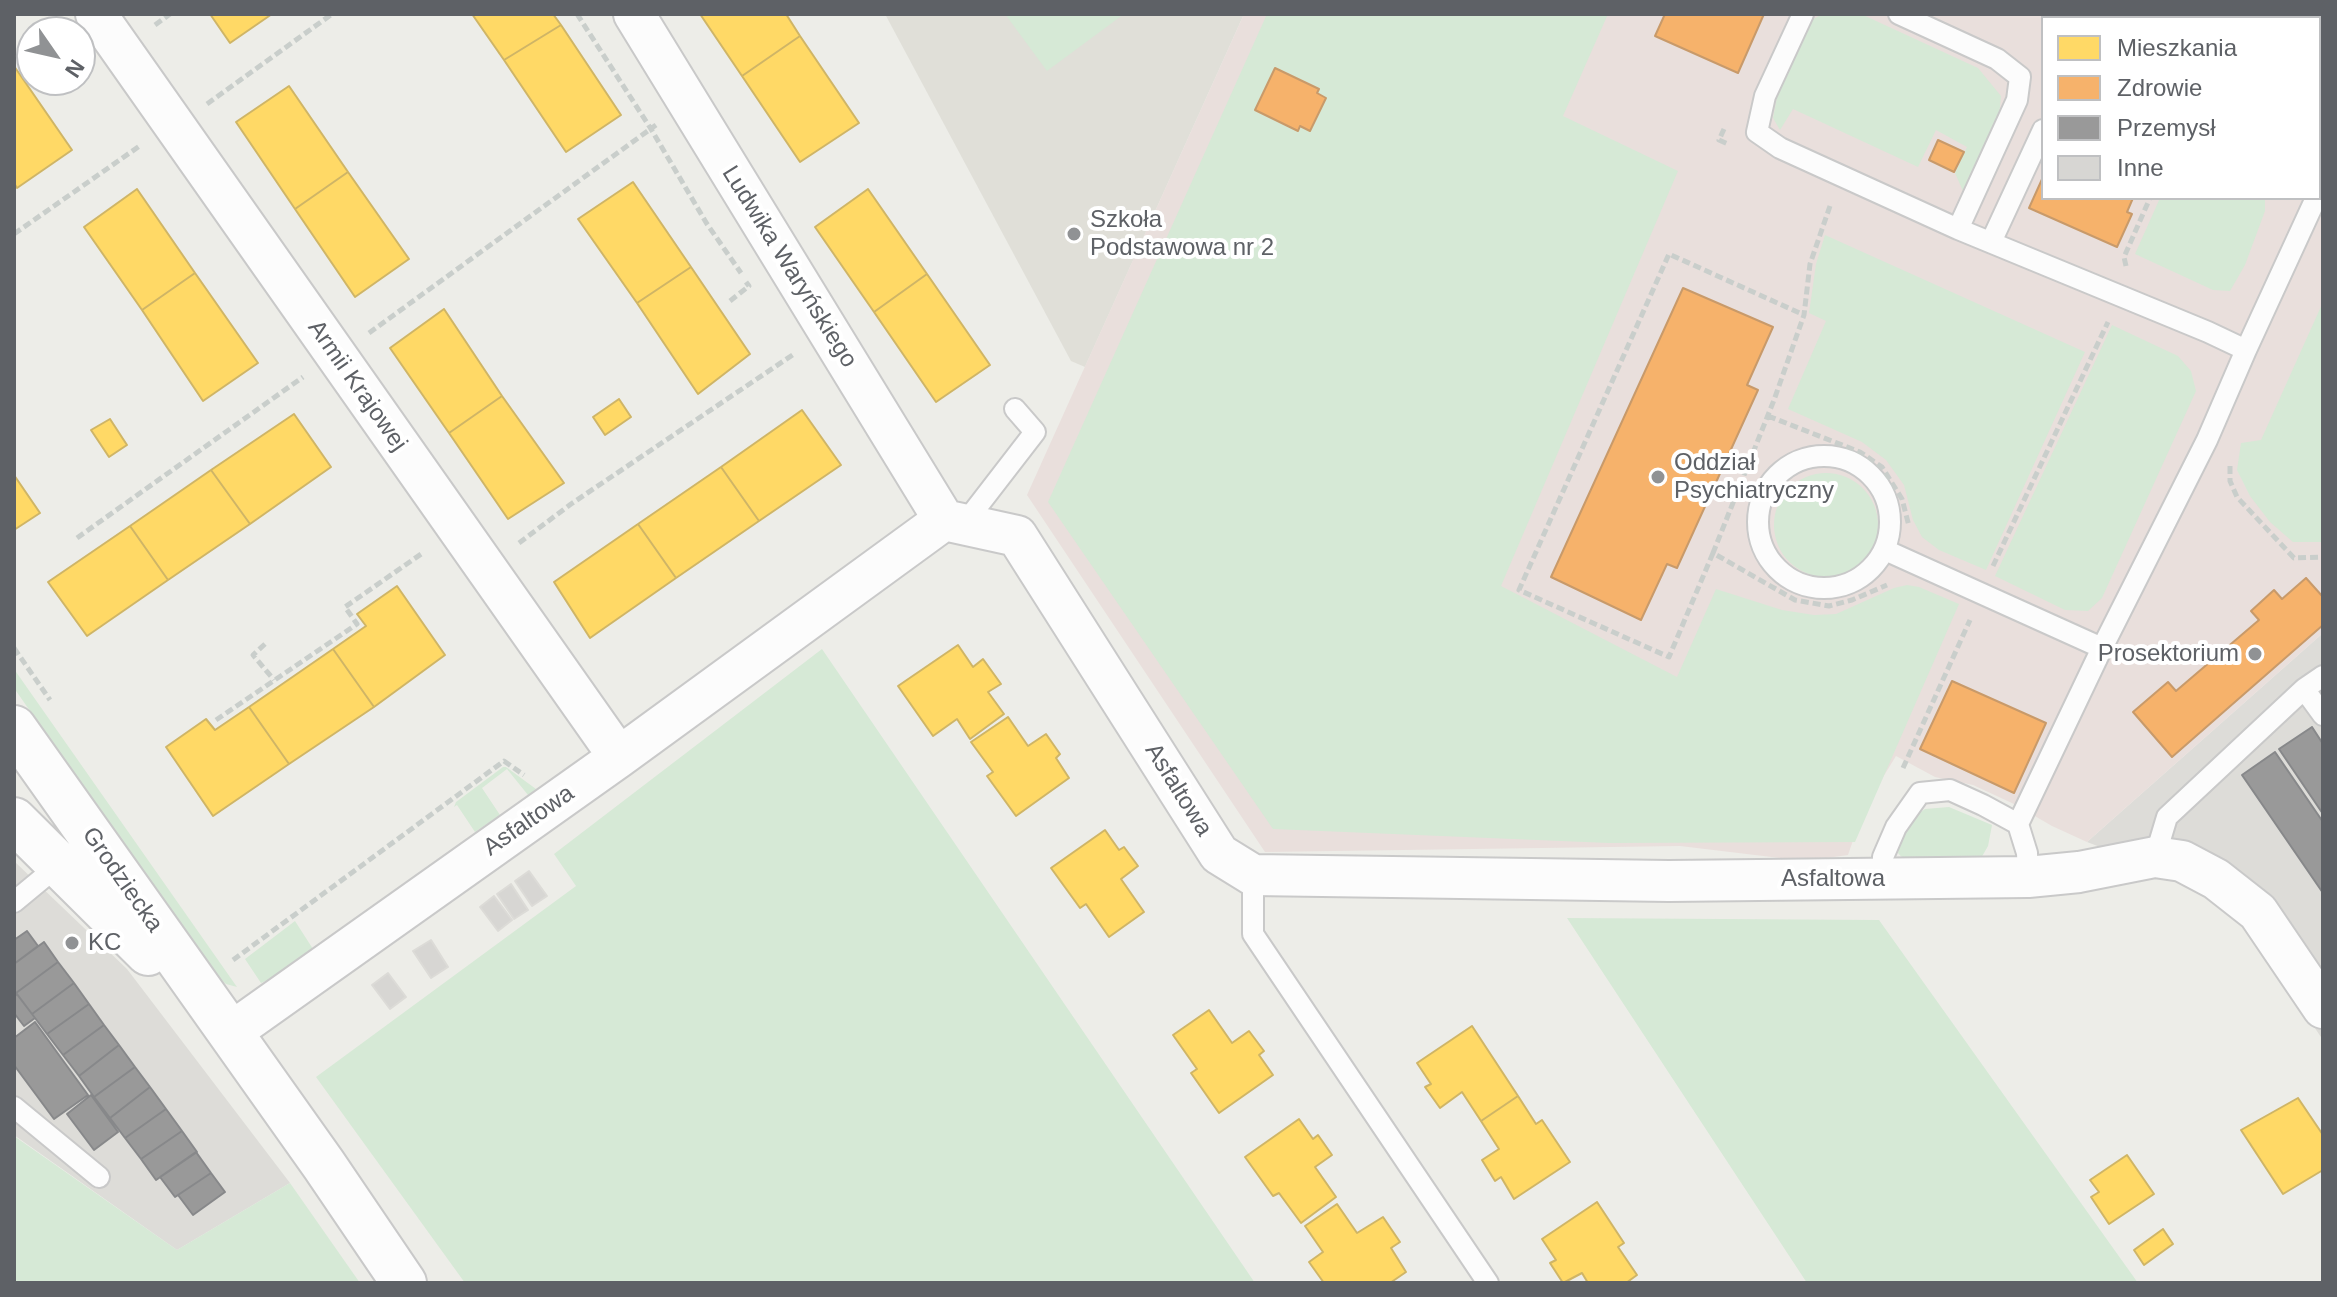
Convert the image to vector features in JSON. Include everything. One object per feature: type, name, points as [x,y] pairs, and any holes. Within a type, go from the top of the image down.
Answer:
[{"type":"street","name":"Armii Krajowej","points":[[96,14],[619,757]]},
{"type":"street","name":"Ludwika Waryńskiego","points":[[634,14],[954,522]]},
{"type":"street","name":"Asfaltowa","points":[[230,1033],[954,522],[1017,536],[1219,854],[1253,875],[1669,881],[2028,877],[2079,872],[2155,857],[2182,861],[2216,879],[2258,912],[2323,1008]]},
{"type":"street","name":"Grodziecka","points":[[14,728],[404,1283]]},
{"type":"street","name":"Grodziecka","points":[[14,820],[230,1033]]},
{"type":"lane","points":[[1803,14],[1765,96],[1757,132],[1780,148],[1958,229],[2246,350]]},
{"type":"lane","points":[[1899,14],[1997,59],[2020,77],[2017,100],[1958,229]]},
{"type":"lane","points":[[1991,242],[2041,134]]},
{"type":"lane","points":[[2028,877],[2027,853],[2018,824],[2207,440],[2315,200]]},
{"type":"lane","points":[[954,522],[1035,432],[1015,409]]},
{"type":"lane","points":[[1832,456],[1852,461],[1869,473],[1882,489],[1889,509],[1890,530],[1885,550],[1873,567],[1857,580],[1838,588],[1817,588],[1797,583],[1779,572],[1766,556],[1759,536],[1758,515],[1764,495],[1775,477],[1791,464],[1811,457],[1832,456]]},
{"type":"lane","points":[[1885,550],[2102,648]]},
{"type":"lane","points":[[2155,857],[2167,817],[2304,689],[2323,676]]},
{"type":"lane","points":[[2304,689],[2323,715]]},
{"type":"lane","points":[[1882,879],[1883,857],[1896,827],[1920,793],[1950,790],[2018,824]]},
{"type":"lane","points":[[14,902],[89,834]]},
{"type":"lane","points":[[1253,875],[1253,934],[1488,1283]]},
{"type":"lane","points":[[14,1107],[99,1177]]},
{"type":"path","points":[[200,109],[332,14]]},
{"type":"path","points":[[577,14],[749,286],[730,301]]},
{"type":"path","points":[[361,339],[661,122]]},
{"type":"path","points":[[14,234],[150,139]]},
{"type":"path","points":[[1804,315],[1669,254],[1519,590],[1669,657],[1768,416],[1804,315],[1810,264],[1834,193]]},
{"type":"path","points":[[2127,272],[2124,257],[2149,200]]},
{"type":"path","points":[[1901,772],[2102,335]]},
{"type":"path","points":[[509,551],[571,504],[795,353]]},
{"type":"path","points":[[77,538],[310,371]]},
{"type":"path","points":[[1768,416],[1860,452],[1882,467],[1902,499],[1912,536]]},
{"type":"path","points":[[2229,453],[2230,481],[2237,497],[2294,558],[2322,557]]},
{"type":"path","points":[[216,720],[357,624],[345,607],[432,547]]},
{"type":"path","points":[[1713,553],[1795,600],[1829,606],[1892,583]]},
{"type":"path","points":[[265,644],[253,655],[274,680]]},
{"type":"path","points":[[233,960],[504,761]]},
{"type":"shaded area","name":"Szkoła Podstawowa nr 2","points":[[885,14],[1244,14],[1085,367],[1071,361]]},
{"type":"shaded area","points":[[1244,14],[2323,14],[2323,633],[2087,842],[1973,785],[1935,777],[1896,756],[1864,808],[1848,855],[1805,861],[1680,846],[1265,852],[1027,495]]},
{"type":"shaded area","points":[[2323,633],[2323,1040],[2241,920],[2189,881],[2087,842]]},
{"type":"shaded area","points":[[14,861],[127,969],[290,1183],[177,1250],[14,1135]]},
{"type":"green space","points":[[1005,14],[1124,14],[1047,71]]},
{"type":"green space","points":[[1267,14],[1608,14],[1563,116],[1678,171],[1501,586],[1677,677],[1716,589],[1782,610],[1814,615],[1836,614],[1907,585],[1959,604],[1855,842],[1609,843],[1273,829],[1048,502]]},
{"type":"green space","points":[[1822,14],[1861,14],[1978,68],[2001,96],[1999,118],[1963,191],[1955,173],[1967,147],[1936,130],[1918,167],[1793,109],[1780,130],[1773,118],[1778,92],[1801,39],[1812,20]]},
{"type":"green space","points":[[2159,200],[2265,200],[2265,211],[2245,265],[2230,291],[2213,290],[2135,254]]},
{"type":"green space","points":[[1825,235],[2085,352],[1986,570],[1939,550],[1922,537],[1913,520],[1904,485],[1886,460],[1862,442],[1788,409],[1826,321],[1809,313],[1816,264]]},
{"type":"green space","points":[[2323,302],[2323,542],[2293,542],[2270,522],[2250,496],[2237,470],[2241,443],[2261,440]]},
{"type":"green space","points":[[2112,325],[2178,356],[2191,371],[2196,391],[2102,598],[2088,611],[2065,610],[1995,576]]},
{"type":"green space","points":[[1826,473],[1846,477],[1863,488],[1874,505],[1878,525],[1874,545],[1863,562],[1846,573],[1826,577],[1806,573],[1789,562],[1778,545],[1774,525],[1778,505],[1789,488],[1806,477]]},
{"type":"green space","points":[[822,649],[1255,1283],[465,1283],[316,1077],[576,886],[554,854]]},
{"type":"green space","points":[[14,669],[237,987],[226,984],[212,972],[14,688]]},
{"type":"green space","points":[[506,767],[536,789],[528,795],[507,769],[482,788],[500,815],[475,832],[457,805],[454,807],[456,802]]},
{"type":"green space","points":[[1949,807],[1992,825],[1988,846],[1980,860],[1907,863],[1898,853],[1902,832],[1911,819],[1925,809]]},
{"type":"green space","points":[[1567,918],[1879,920],[2138,1283],[1807,1283]]},
{"type":"green space","points":[[295,921],[313,949],[261,983],[245,959]]},
{"type":"green space","points":[[14,1136],[177,1250],[290,1183],[360,1283],[14,1283]]},
{"type":"building: Mieszkania","points":[[210,14],[272,14],[230,43]]},
{"type":"building: Mieszkania","points":[[472,14],[553,14],[561,25],[504,60]]},
{"type":"building: Mieszkania","points":[[700,14],[786,14],[800,36],[742,76]]},
{"type":"building: Mieszkania","points":[[561,25],[621,115],[566,152],[504,60]]},
{"type":"building: Mieszkania","points":[[800,36],[859,123],[800,162],[742,76]]},
{"type":"building: Mieszkania","points":[[14,66],[16,96],[35,96],[72,150],[17,188],[14,183]]},
{"type":"building: Mieszkania","points":[[289,86],[348,172],[295,209],[236,122]]},
{"type":"building: Mieszkania","points":[[348,172],[409,259],[355,297],[295,209]]},
{"type":"building: Mieszkania","points":[[633,182],[691,267],[637,303],[578,219]]},
{"type":"building: Mieszkania","points":[[137,189],[195,273],[142,310],[84,227]]},
{"type":"building: Mieszkania","points":[[868,189],[927,274],[874,312],[815,227]]},
{"type":"building: Mieszkania","points":[[691,267],[750,354],[698,394],[637,303]]},
{"type":"building: Mieszkania","points":[[195,273],[258,363],[203,401],[142,310]]},
{"type":"building: Mieszkania","points":[[927,274],[990,365],[936,402],[874,312]]},
{"type":"building: Mieszkania","points":[[444,309],[502,396],[449,433],[390,348]]},
{"type":"building: Mieszkania","points":[[502,396],[564,483],[508,519],[449,433]]},
{"type":"building: Mieszkania","points":[[619,399],[631,417],[605,435],[593,417]]},
{"type":"building: Mieszkania","points":[[802,410],[841,465],[759,521],[721,467]]},
{"type":"building: Mieszkania","points":[[294,414],[331,467],[250,524],[211,470]]},
{"type":"building: Mieszkania","points":[[110,419],[127,445],[109,457],[91,430]]},
{"type":"building: Mieszkania","points":[[721,467],[759,521],[676,578],[638,524]]},
{"type":"building: Mieszkania","points":[[211,470],[250,524],[168,580],[130,526]]},
{"type":"building: Mieszkania","points":[[14,475],[40,513],[14,530]]},
{"type":"building: Mieszkania","points":[[638,524],[676,578],[590,638],[554,582]]},
{"type":"building: Mieszkania","points":[[130,526],[168,580],[87,636],[48,582]]},
{"type":"building: Mieszkania","points":[[397,586],[445,655],[374,707],[333,649],[366,626],[357,614]]},
{"type":"building: Mieszkania","points":[[958,645],[973,667],[983,659],[1001,684],[988,692],[1004,714],[970,739],[957,719],[933,736],[898,686]]},
{"type":"building: Mieszkania","points":[[333,649],[374,707],[289,764],[249,707]]},
{"type":"building: Mieszkania","points":[[249,707],[289,764],[213,816],[166,747],[206,719],[215,730]]},
{"type":"building: Mieszkania","points":[[1008,717],[1028,746],[1046,734],[1060,754],[1056,758],[1069,778],[1016,816],[987,776],[993,772],[971,742]]},
{"type":"building: Mieszkania","points":[[1105,830],[1119,850],[1124,847],[1138,866],[1121,879],[1144,912],[1109,937],[1086,904],[1080,908],[1051,868]]},
{"type":"building: Mieszkania","points":[[1209,1010],[1232,1043],[1249,1031],[1264,1051],[1259,1055],[1273,1075],[1219,1113],[1191,1073],[1197,1069],[1173,1035]]},
{"type":"building: Mieszkania","points":[[1472,1026],[1518,1096],[1481,1121],[1462,1092],[1440,1108],[1425,1087],[1431,1084],[1417,1063]]},
{"type":"building: Mieszkania","points":[[1518,1096],[1536,1124],[1542,1120],[1570,1162],[1514,1199],[1501,1177],[1495,1181],[1482,1160],[1499,1149],[1481,1121]]},
{"type":"building: Mieszkania","points":[[2298,1098],[2323,1135],[2323,1170],[2283,1194],[2241,1130]]},
{"type":"building: Mieszkania","points":[[1299,1119],[1313,1139],[1318,1135],[1332,1155],[1315,1167],[1336,1197],[1301,1223],[1279,1193],[1273,1196],[1245,1157]]},
{"type":"building: Mieszkania","points":[[2127,1155],[2154,1194],[2109,1224],[2091,1197],[2099,1192],[2090,1180]]},
{"type":"building: Mieszkania","points":[[1597,1202],[1624,1243],[1618,1247],[1637,1275],[1626,1283],[1588,1283],[1582,1273],[1563,1283],[1550,1263],[1556,1260],[1542,1239]]},
{"type":"building: Mieszkania","points":[[1337,1204],[1357,1233],[1383,1217],[1400,1242],[1391,1248],[1406,1272],[1390,1283],[1324,1283],[1309,1262],[1323,1252],[1305,1226]]},
{"type":"building: Mieszkania","points":[[2163,1229],[2173,1244],[2144,1265],[2134,1250]]},
{"type":"building: Zdrowie","points":[[1665,14],[1764,14],[1738,73],[1655,36]]},
{"type":"building: Zdrowie","points":[[2116,14],[2215,14],[2214,16]]},
{"type":"building: Zdrowie","points":[[1275,68],[1319,89],[1317,93],[1326,98],[1310,131],[1300,126],[1298,131],[1255,110]]},
{"type":"building: Zdrowie","points":[[1938,140],[1964,152],[1954,172],[1929,160]]},
{"type":"building: Zdrowie","points":[[2041,181],[2041,200],[2132,200],[2127,212],[2132,214],[2117,247],[2029,208]]},
{"type":"building: Zdrowie","name":"Oddział Psychiatryczny","points":[[1683,288],[1773,327],[1747,385],[1758,390],[1677,568],[1667,564],[1641,620],[1551,577]]},
{"type":"building: Zdrowie","name":"Prosektorium","points":[[2306,578],[2323,597],[2323,625],[2172,757],[2133,712],[2168,682],[2176,691],[2259,620],[2251,611],[2274,590],[2282,599]]},
{"type":"building: Zdrowie","points":[[1952,681],[2046,723],[2014,793],[1920,749]]},
{"type":"building: Przemysł","points":[[2312,727],[2323,744],[2323,814],[2279,749]]},
{"type":"building: Przemysł","points":[[2275,752],[2323,822],[2323,893],[2242,775]]},
{"type":"building: Przemysł","points":[[27,931],[38,946],[14,964],[14,940]]},
{"type":"building: Przemysł","points":[[44,942],[58,962],[16,993],[14,964]]},
{"type":"building: Przemysł","points":[[58,962],[74,983],[32,1014],[16,993]]},
{"type":"building: Przemysł","points":[[74,983],[89,1004],[47,1034],[32,1014]]},
{"type":"building: Przemysł","points":[[17,994],[35,1018],[24,1026],[14,1013],[14,997]]},
{"type":"building: Przemysł","points":[[89,1004],[104,1025],[63,1055],[47,1034]]},
{"type":"building: Przemysł","points":[[35,1022],[88,1095],[54,1119],[14,1065],[14,1038]]},
{"type":"building: Przemysł","points":[[104,1025],[119,1045],[79,1076],[63,1055]]},
{"type":"building: Przemysł","points":[[119,1045],[135,1067],[94,1097],[79,1076]]},
{"type":"building: Przemysł","points":[[135,1067],[150,1087],[110,1118],[94,1097]]},
{"type":"building: Przemysł","points":[[150,1087],[166,1109],[125,1138],[110,1118]]},
{"type":"building: Przemysł","points":[[91,1095],[118,1132],[94,1150],[67,1114]]},
{"type":"building: Przemysł","points":[[166,1109],[182,1131],[141,1159],[125,1138]]},
{"type":"building: Przemysł","points":[[182,1131],[197,1152],[156,1180],[141,1159]]},
{"type":"building: Przemysł","points":[[196,1152],[211,1173],[175,1197],[160,1177]]},
{"type":"building: Przemysł","points":[[211,1173],[225,1192],[193,1215],[178,1195]]},
{"type":"building: Inne","points":[[529,871],[547,896],[532,906],[515,881]]},
{"type":"building: Inne","points":[[511,884],[528,910],[514,919],[497,894]]},
{"type":"building: Inne","points":[[494,896],[512,920],[498,931],[480,907]]},
{"type":"building: Inne","points":[[431,940],[448,967],[431,978],[413,951]]},
{"type":"building: Inne","points":[[388,973],[406,997],[390,1009],[372,985]]},
{"type":"place","name":"Szkoła Podstawowa nr 2","points":[[1074,234]]},
{"type":"place","name":"Oddział Psychiatryczny","points":[[1658,477]]},
{"type":"place","name":"Prosektorium","points":[[2255,654]]},
{"type":"place","name":"KC","points":[[72,943]]}]
